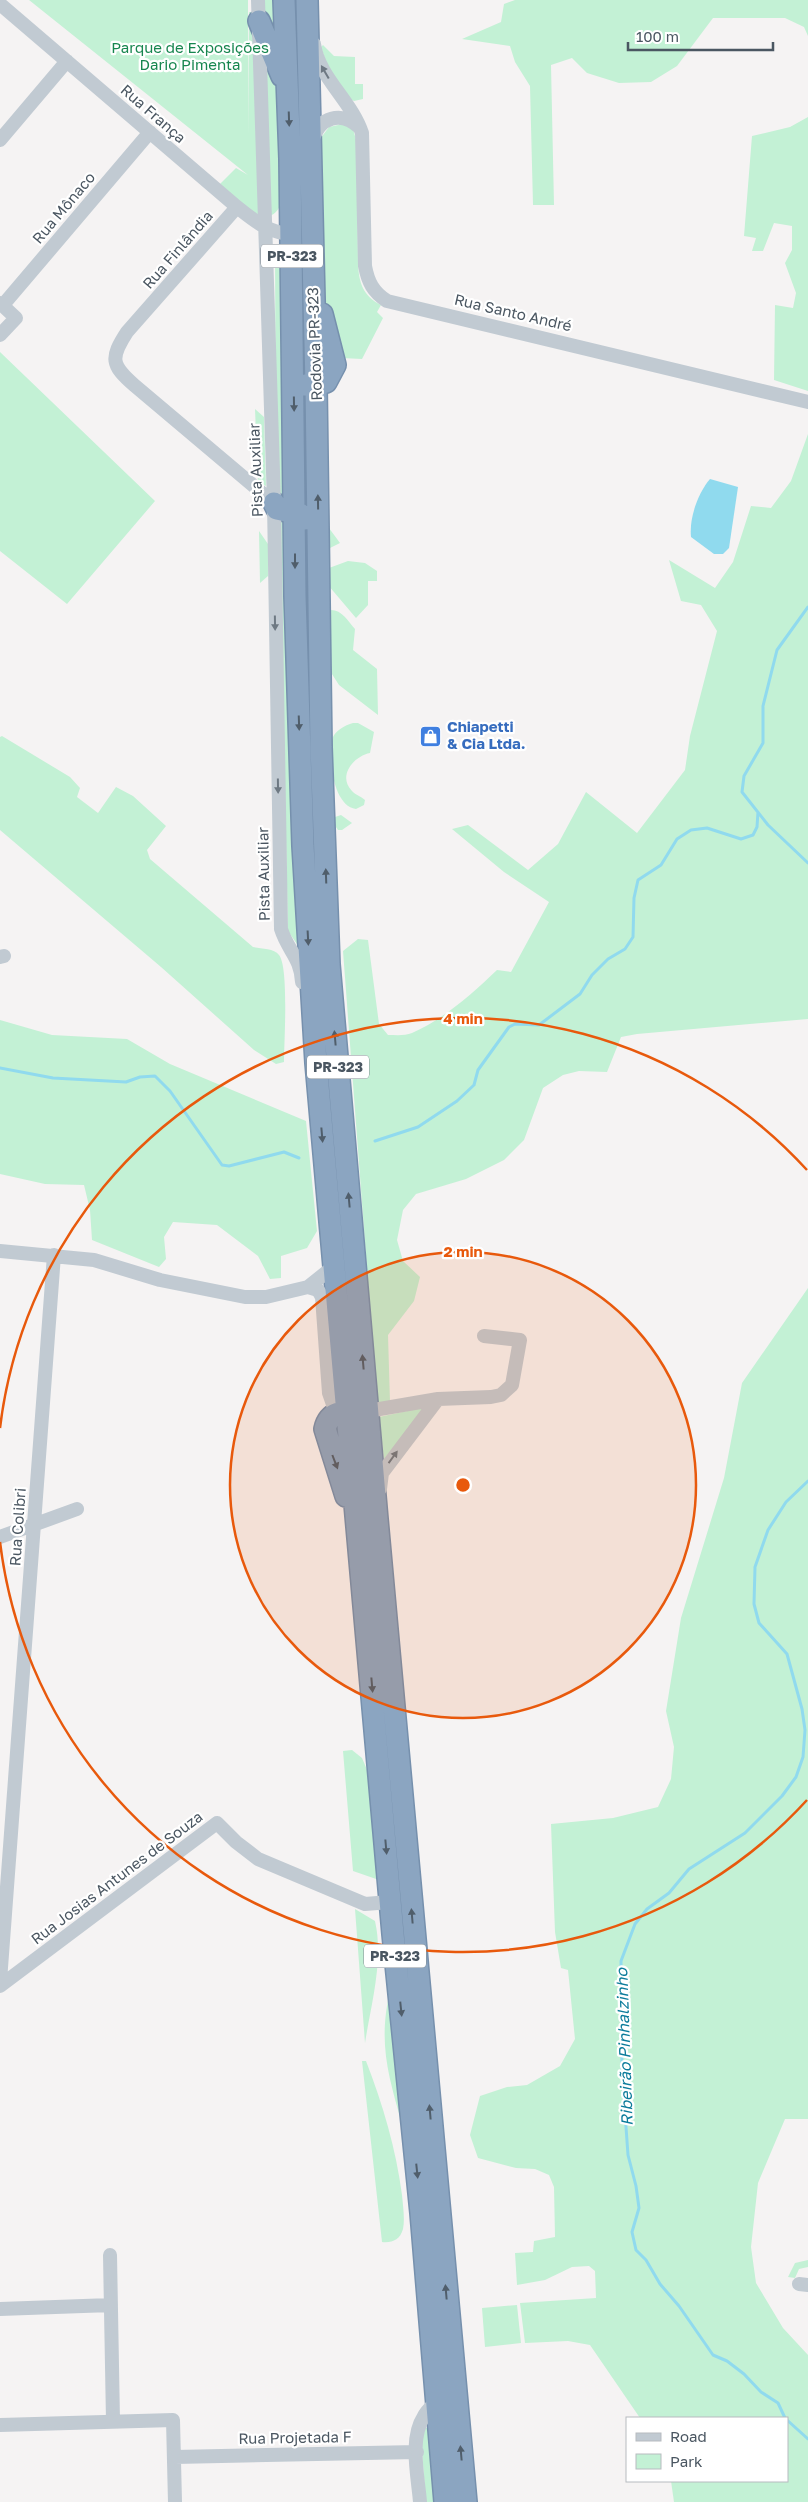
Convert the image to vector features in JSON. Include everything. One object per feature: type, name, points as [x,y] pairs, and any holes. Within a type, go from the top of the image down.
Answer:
[{"type":"highway","name":"Rodovia PR-323","points":[[282,512],[293,282],[284,0]]},
{"type":"highway","points":[[293,282],[298,378],[306,385],[316,385],[326,382],[336,365],[319,301],[310,150],[308,0]]},
{"type":"highway","points":[[259,21],[288,90]]},
{"type":"highway","name":"Rodovia PR-323","points":[[316,385],[319,678]]},
{"type":"highway","points":[[282,512],[300,514],[305,519],[310,537],[319,678]]},
{"type":"highway","name":"PR-323","points":[[282,512],[316,1063],[333,1267],[351,1411]]},
{"type":"highway","name":"PR-323","points":[[319,678],[329,964],[351,1411]]},
{"type":"highway","points":[[351,1411],[359,1416],[377,1519]]},
{"type":"highway","name":"PR-323","points":[[351,1411],[326,1422],[325,1429],[326,1440],[344,1487],[369,1647],[390,1902],[421,2213],[445,2502]]},
{"type":"highway","name":"PR-323","points":[[377,1519],[466,2502]]},
{"type":"street","name":"Pista Auxiliar","points":[[258,0],[265,228],[282,512],[281,929],[284,938],[302,967],[305,1034],[316,1063]]},
{"type":"street","points":[[308,0],[315,50],[329,79],[354,112],[360,128]]},
{"type":"street","name":"Rua França","points":[[0,4],[237,207],[265,228],[279,233],[292,234]]},
{"type":"street","points":[[0,140],[67,61]]},
{"type":"street","points":[[310,150],[315,133],[327,120],[345,118],[360,128]]},
{"type":"street","name":"Rua Santo André","points":[[360,128],[362,138],[365,266],[371,287],[387,301],[808,402]]},
{"type":"street","name":"Rua Mônaco","points":[[1,304],[150,132]]},
{"type":"street","name":"Rua Finlândia","points":[[237,207],[127,332],[115,353],[118,370],[282,512]]},
{"type":"street","points":[[0,335],[16,318],[1,304]]},
{"type":"street","points":[[0,1251],[54,1254],[94,1260],[160,1280],[245,1297],[266,1297],[308,1287],[333,1267]]},
{"type":"street","name":"Rua Colibri","points":[[0,1981],[7,1794],[34,1525],[54,1254]]},
{"type":"street","points":[[308,1287],[318,1290],[322,1297],[329,1393],[351,1411],[438,1399],[491,1397],[501,1394],[512,1386],[520,1340],[484,1336]]},
{"type":"street","points":[[377,1519],[382,1474],[438,1399]]},
{"type":"street","points":[[0,1537],[77,1509]]},
{"type":"street","name":"Rua Josias Antunes de Souza","points":[[0,1986],[218,1823],[236,1842],[258,1859],[365,1904],[390,1902]]},
{"type":"street","points":[[110,2255],[113,2421]]},
{"type":"street","points":[[0,2309],[111,2305]]},
{"type":"street","points":[[420,2502],[417,2452],[418,2430],[423,2416],[436,2401]]},
{"type":"street","points":[[0,2425],[173,2420],[175,2502]]},
{"type":"street","name":"Rua Projetada F","points":[[175,2457],[417,2452]]},
{"type":"green space","name":"Parque de Exposições Dario Pimenta","points":[[29,0],[248,0],[248,136],[249,12],[252,12],[277,85],[280,206],[274,214],[267,216],[259,215],[241,204],[219,185],[236,168],[248,175]]},
{"type":"green space","points":[[264,0],[279,0],[282,58],[264,8]]},
{"type":"green space","points":[[515,0],[808,0],[808,36],[804,27],[785,18],[713,18],[677,66],[651,82],[619,83],[587,73],[572,58],[551,65],[554,205],[533,205],[530,86],[515,62],[510,46],[462,39],[501,22],[504,4]]},
{"type":"green space","points":[[323,45],[334,56],[355,57],[355,84],[363,84],[363,99],[354,101],[350,99],[330,73],[321,47]]},
{"type":"green space","points":[[808,117],[808,391],[774,380],[775,305],[793,308],[796,293],[785,263],[792,250],[792,226],[774,223],[763,251],[752,251],[756,238],[744,236],[752,136],[790,127]]},
{"type":"green space","points":[[343,124],[353,129],[357,143],[359,277],[366,293],[381,305],[377,312],[383,318],[362,359],[342,358],[323,299],[320,139],[329,127]]},
{"type":"green space","points":[[275,246],[283,255],[285,501],[276,496]]},
{"type":"green space","points":[[0,352],[155,501],[67,604],[0,551]]},
{"type":"green space","points":[[302,392],[307,394],[309,471],[307,507],[303,504]]},
{"type":"green space","points":[[255,409],[264,417],[266,486],[258,482]]},
{"type":"green space","points":[[808,434],[808,1019],[621,1037],[607,1072],[579,1071],[563,1075],[543,1088],[524,1140],[504,1160],[466,1179],[416,1194],[403,1210],[397,1240],[403,1261],[420,1277],[414,1301],[388,1335],[390,1402],[377,1402],[343,951],[358,939],[368,940],[379,1024],[388,1035],[412,1033],[435,1021],[468,997],[497,970],[511,972],[549,902],[504,872],[452,829],[468,825],[528,870],[558,844],[586,792],[637,833],[685,770],[690,736],[717,631],[701,605],[681,601],[669,560],[715,588],[733,562],[751,506],[771,508],[791,481]]},
{"type":"green space","points":[[285,518],[301,950],[288,931],[279,522]]},
{"type":"green space","points":[[326,524],[340,543],[326,550]]},
{"type":"green space","points":[[259,531],[268,544],[268,576],[260,583]]},
{"type":"green space","points":[[348,561],[365,563],[377,571],[377,581],[368,581],[368,605],[356,618],[328,585],[329,568]]},
{"type":"green space","points":[[331,610],[342,614],[355,629],[353,650],[377,669],[378,715],[339,685],[330,671],[327,615]]},
{"type":"green space","points":[[353,723],[358,723],[374,732],[370,753],[353,762],[347,773],[348,785],[353,792],[365,800],[364,805],[356,809],[348,806],[337,791],[331,758],[333,737],[337,731]]},
{"type":"green space","points":[[2,736],[70,777],[80,788],[77,797],[98,813],[116,787],[133,796],[166,826],[147,850],[150,859],[253,947],[271,950],[279,955],[282,962],[285,989],[284,1062],[276,1064],[254,1050],[161,967],[0,830],[0,737]]},
{"type":"green space","points":[[341,815],[352,823],[342,830],[338,830],[334,824],[335,817]]},
{"type":"green space","points":[[0,1020],[52,1035],[127,1039],[170,1064],[306,1121],[317,1231],[307,1248],[281,1256],[281,1278],[270,1279],[258,1256],[217,1225],[173,1222],[164,1237],[166,1259],[159,1267],[92,1240],[90,1210],[84,1185],[45,1184],[0,1174]]},
{"type":"green space","points":[[808,1288],[808,2119],[785,2119],[758,2183],[751,2247],[756,2283],[783,2328],[808,2355],[808,2502],[674,2502],[671,2482],[788,2482],[788,2417],[639,2417],[590,2345],[568,2341],[525,2343],[520,2303],[596,2298],[595,2271],[589,2266],[572,2267],[545,2280],[517,2285],[515,2253],[533,2252],[534,2241],[555,2237],[554,2187],[549,2175],[535,2169],[516,2168],[478,2158],[470,2135],[480,2096],[507,2087],[527,2085],[560,2066],[575,2039],[568,1970],[561,1968],[555,1932],[551,1824],[613,1818],[658,1807],[671,1779],[674,1747],[666,1711],[681,1618],[724,1478],[742,1383]]},
{"type":"green space","points":[[426,1407],[384,1459],[379,1417]]},
{"type":"green space","points":[[352,1750],[362,1758],[368,1772],[379,1880],[353,1871],[343,1751]]},
{"type":"green space","points":[[355,1909],[375,1921],[377,1936],[376,1982],[365,2043]]},
{"type":"green space","points":[[390,1991],[402,2124],[386,2058],[386,2009]]},
{"type":"green space","points":[[362,2061],[366,2061],[378,2094],[392,2144],[402,2195],[404,2217],[402,2233],[398,2238],[389,2242],[382,2242]]},
{"type":"green space","points":[[808,2260],[808,2267],[799,2269],[795,2278],[788,2277],[795,2263]]},
{"type":"green space","points":[[517,2305],[521,2343],[485,2347],[482,2308]]},
{"type":"green space","points":[[425,2428],[428,2428],[434,2502],[426,2502],[421,2440]]},
{"type":"water","points":[[710,479],[738,487],[729,548],[723,554],[714,554],[691,537],[691,522],[695,506]]},
{"type":"waterway","points":[[808,607],[777,650],[763,706],[763,743],[744,776],[742,792],[768,825],[808,863]]},
{"type":"waterway","points":[[375,1141],[418,1127],[457,1101],[474,1085],[478,1070],[509,1027],[515,1024],[539,1025],[580,994],[592,975],[608,959],[625,949],[633,937],[634,898],[638,880],[661,865],[677,839],[691,830],[707,828],[741,839],[753,835],[757,827],[758,812]]},
{"type":"waterway","points":[[0,1068],[53,1078],[126,1082],[140,1077],[155,1076],[170,1091],[222,1165],[229,1166],[284,1152],[299,1158]]},
{"type":"waterway","name":"Ribeirão Pinhalzinho","points":[[785,2417],[778,2403],[761,2392],[744,2374],[727,2361],[713,2355],[679,2306],[660,2284],[646,2260],[636,2250],[632,2232],[639,2208],[636,2186],[628,2155],[622,2071],[621,1961],[635,1924],[647,1909],[669,1893],[689,1869],[745,1833],[782,1796],[796,1777],[803,1757],[805,1730],[802,1709],[787,1654],[759,1623],[754,1604],[755,1567],[768,1530],[786,1502],[808,1481]]},
{"type":"waterway","name":"Ribeirão Pinhalzinho","points":[[788,2421],[808,2439]]},
{"type":"place","name":"Chiapetti & Cia Ltda.","points":[[431,736]]}]
